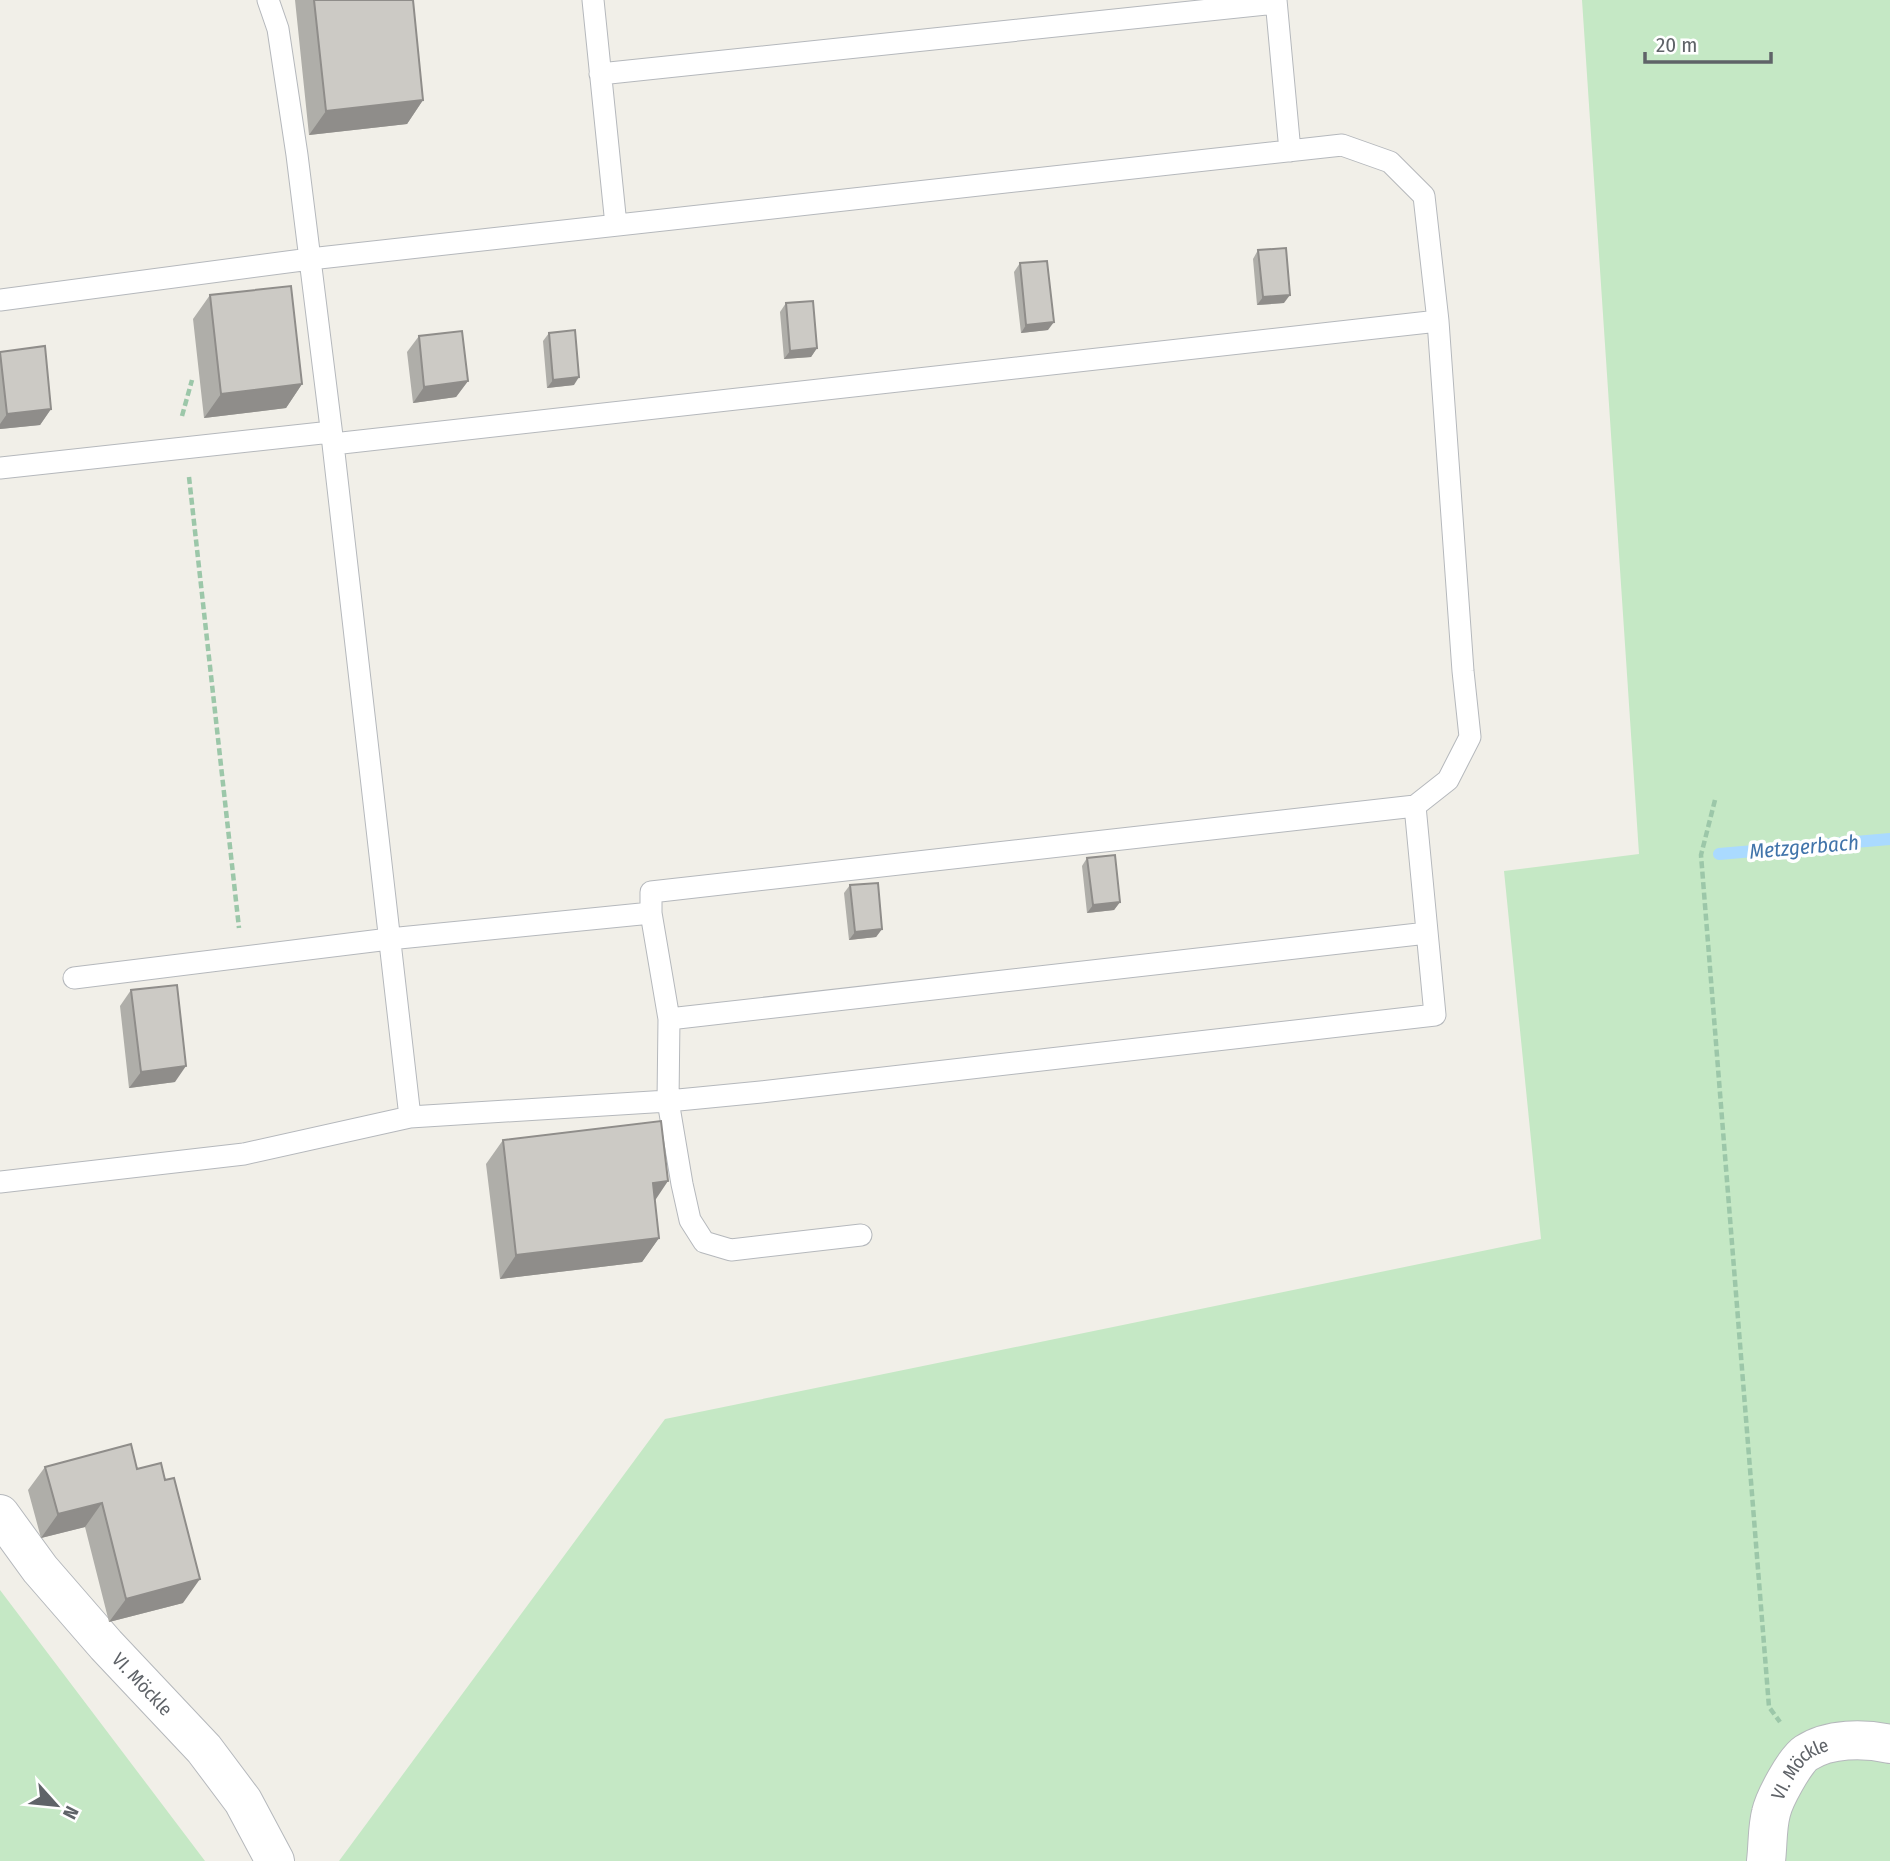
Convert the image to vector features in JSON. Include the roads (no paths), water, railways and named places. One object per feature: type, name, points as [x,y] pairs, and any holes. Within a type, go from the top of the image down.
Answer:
[{"type":"street","name":"VI. Möckle","points":[[0,1514],[48,1579],[204,1749],[243,1801],[275,1861]]},
{"type":"street","name":"VI. Möckle","points":[[1766,1861],[1771,1812],[1784,1782],[1804,1754],[1833,1742],[1877,1741],[1890,1744]]},
{"type":"lane","points":[[268,0],[278,29],[310,259],[410,1117]]},
{"type":"lane","points":[[593,0],[616,225]]},
{"type":"lane","points":[[600,74],[1276,1],[1290,151]]},
{"type":"lane","points":[[0,300],[310,259],[1342,145],[1390,162],[1424,197],[1438,321],[1469,737],[1448,780],[1415,806],[651,892],[651,913],[669,1019],[668,1101],[690,1220],[704,1242],[731,1250],[861,1235]]},
{"type":"lane","points":[[0,468],[186,448],[332,438],[1438,321]]},
{"type":"lane","points":[[0,1182],[244,1154],[410,1117],[761,1093],[1435,1015],[1415,806]]},
{"type":"lane","points":[[74,978],[389,939],[651,913]]},
{"type":"lane","points":[[669,1019],[1427,933]]},
{"type":"waterway","name":"Metzgerbach","points":[[1719,854],[1890,839]]}]
